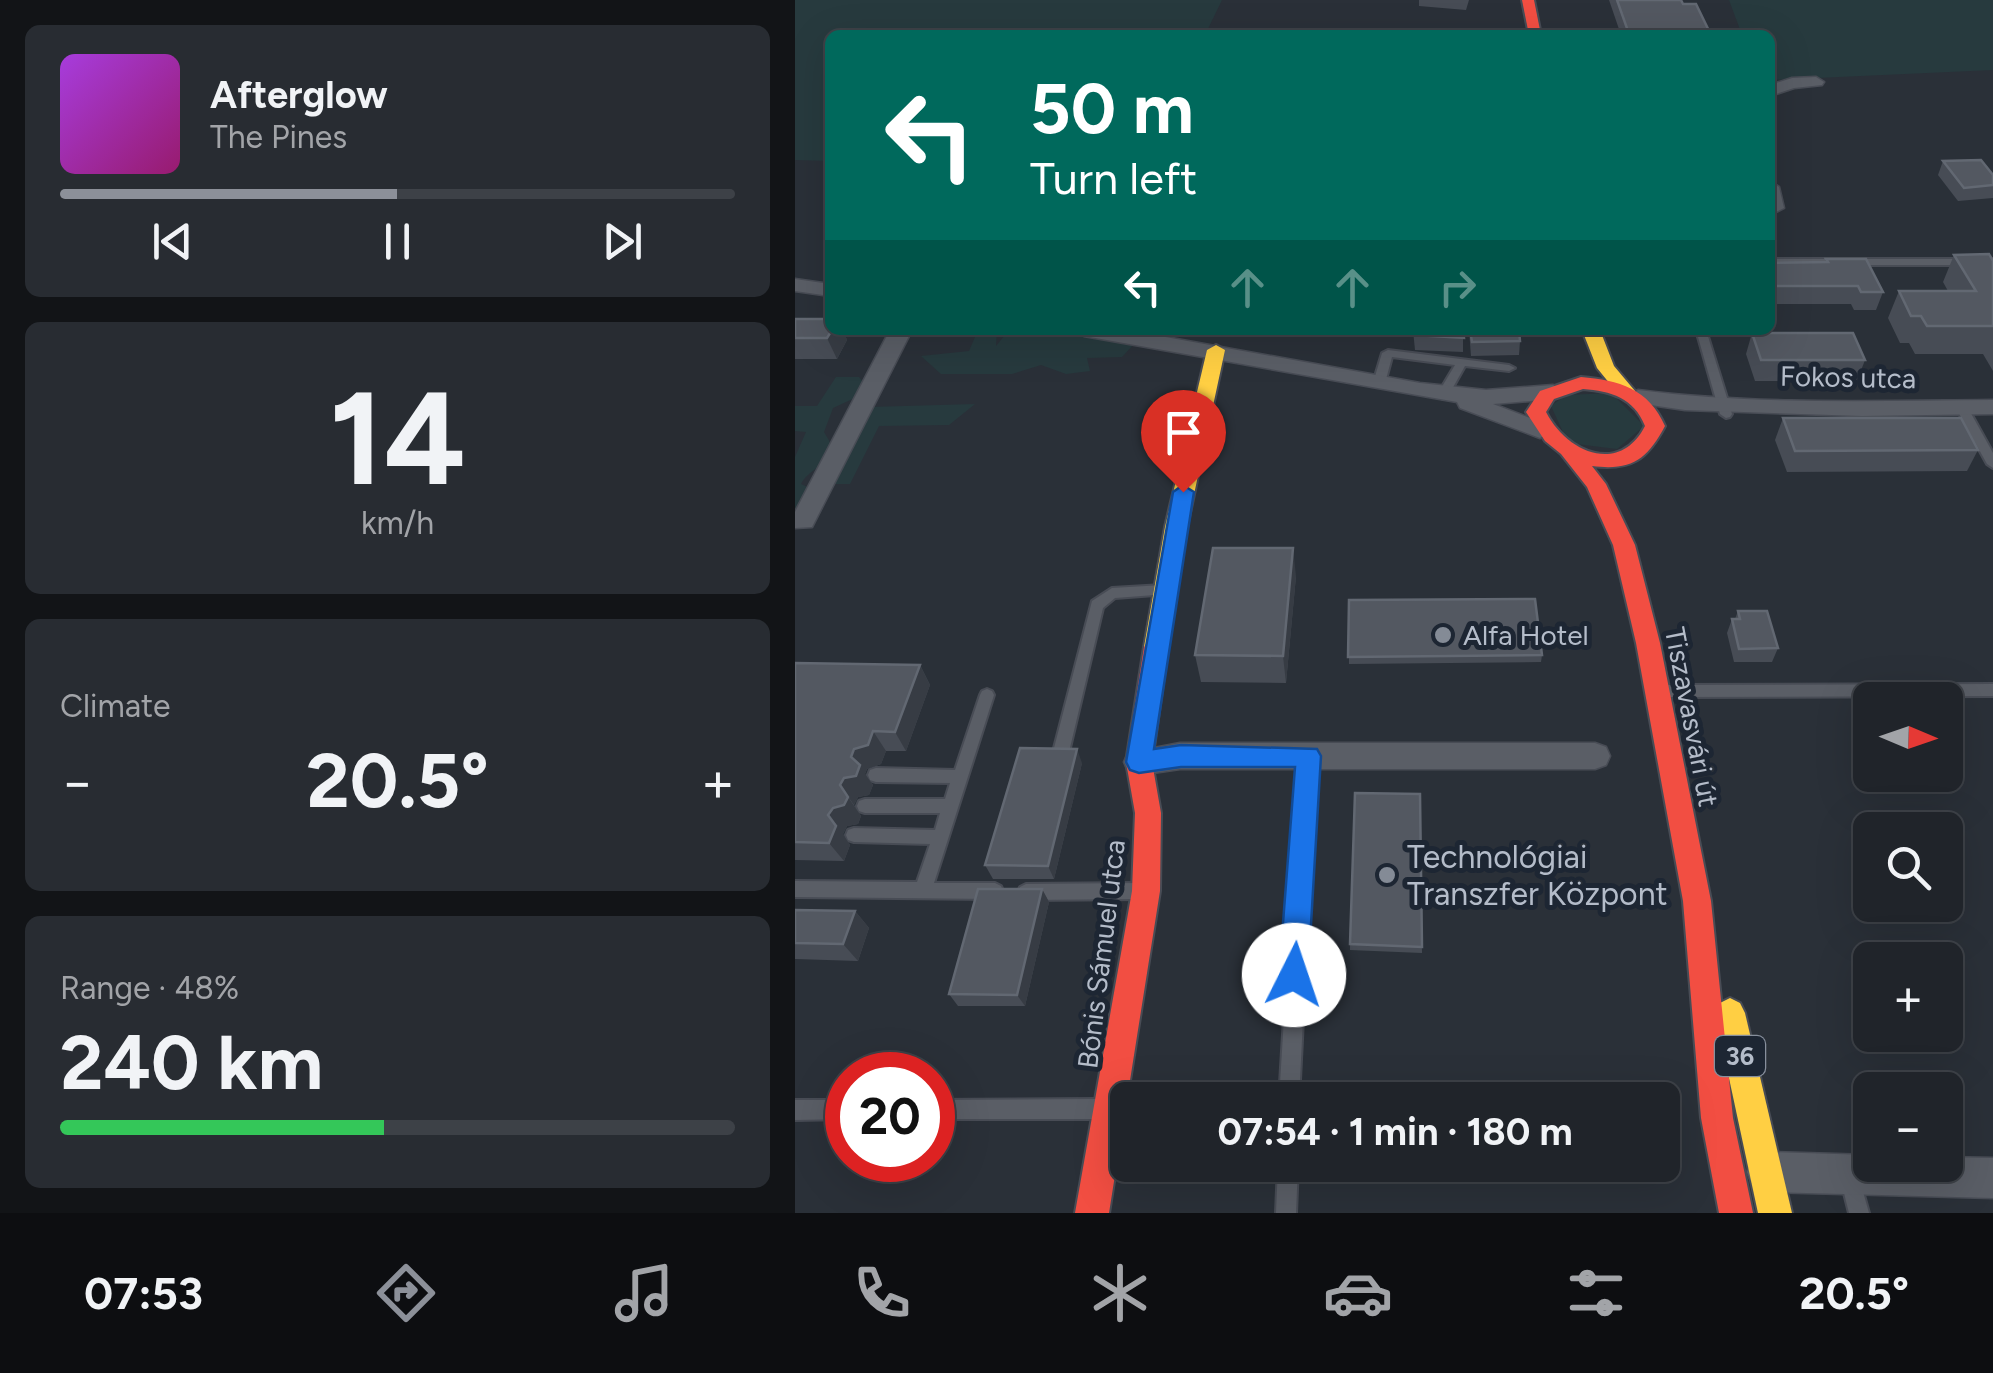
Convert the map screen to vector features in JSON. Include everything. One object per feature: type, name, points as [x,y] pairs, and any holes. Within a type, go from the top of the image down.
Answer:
[{"type":"main road","points":[[1528,0],[1534,30]]},
{"type":"main road","points":[[1562,388],[1585,335]]},
{"type":"main road","points":[[1571,454],[1609,459],[1632,454],[1653,436],[1653,416],[1606,368],[1590,335]]},
{"type":"main road","name":"Bónis Sámuel utca","points":[[1114,1082],[1145,891],[1148,813],[1139,762],[1164,590],[1216,350]]},
{"type":"main road","points":[[1540,430],[1540,404],[1562,388],[1592,383],[1632,394]]},
{"type":"main road","name":"36","points":[[1540,430],[1571,454],[1595,484],[1624,545]]},
{"type":"main road","name":"36","points":[[1624,545],[1632,454]]},
{"type":"main road","name":"Tiszavasvári út","points":[[1624,545],[1659,692],[1697,901],[1717,1118],[1736,1213]]},
{"type":"main road","name":"Tiszavasvári út","points":[[1697,901],[1726,996],[1775,1213]]},
{"type":"main road","name":"Bónis Sámuel utca","points":[[1092,1213],[1110,1109]]},
{"type":"street","points":[[1775,89],[1791,83],[1815,82]]},
{"type":"street","points":[[795,285],[825,289]]},
{"type":"street","points":[[803,520],[898,335]]},
{"type":"street","points":[[1116,335],[1443,394],[1527,396],[1562,388]]},
{"type":"street","points":[[1443,394],[1540,430]]},
{"type":"street","points":[[1632,394],[1716,408]]},
{"type":"street","name":"Fokos utca","points":[[1716,408],[1993,407]]},
{"type":"street","points":[[1653,436],[1716,408]]},
{"type":"street","points":[[1139,762],[1181,756],[1595,756]]},
{"type":"street","points":[[1767,1172],[1854,1194],[1993,1178]]},
{"type":"lane","points":[[1775,262],[1987,265]]},
{"type":"lane","points":[[1702,335],[1716,408]]},
{"type":"lane","points":[[1379,383],[1388,354],[1509,368]]},
{"type":"lane","points":[[1443,394],[1462,362]]},
{"type":"lane","points":[[1962,408],[1993,464]]},
{"type":"lane","points":[[1061,752],[1097,605],[1111,592],[1164,590]]},
{"type":"lane","points":[[1659,692],[1993,690]]},
{"type":"lane","points":[[923,890],[987,695]]},
{"type":"lane","points":[[1290,1082],[1309,756]]},
{"type":"lane","points":[[877,775],[961,777]]},
{"type":"lane","points":[[865,806],[951,806]]},
{"type":"lane","points":[[854,836],[941,837]]},
{"type":"lane","points":[[795,890],[1145,891]]},
{"type":"lane","points":[[955,1110],[1110,1109]]},
{"type":"lane","points":[[795,1110],[825,1110]]},
{"type":"lane","points":[[1286,1213],[1287,1182]]},
{"type":"green space","points":[[795,0],[1222,0],[1207,30],[825,30],[825,161],[795,160]]},
{"type":"green space","points":[[1729,0],[1993,0],[1993,70],[1775,80],[1775,30],[1740,30]]},
{"type":"green space","points":[[976,335],[997,335],[996,346],[1005,335],[1083,335],[1135,343],[1122,357],[1087,358],[1090,371],[1066,374],[1041,365],[1012,374],[941,374],[921,356],[969,351]]},
{"type":"green space","points":[[836,377],[859,377],[870,391],[833,408],[824,432],[834,449],[801,484],[818,492],[795,512],[795,457],[806,432],[795,431],[795,406],[817,406]]},
{"type":"green space","points":[[1611,393],[1644,426],[1617,449],[1568,443],[1551,406],[1566,395]]},
{"type":"green space","points":[[975,404],[949,425],[879,426],[850,484],[830,484],[869,407]]},
{"type":"building","points":[[1617,0],[1681,0],[1683,4],[1696,4],[1709,30],[1628,30]]},
{"type":"building","points":[[1981,160],[1993,175],[1993,185],[1964,188],[1943,161]]},
{"type":"building","points":[[1989,254],[1993,261],[1993,326],[1927,326],[1921,316],[1911,316],[1899,291],[1976,291],[1954,255]]},
{"type":"building","points":[[1826,259],[1866,259],[1883,292],[1861,292],[1858,286],[1775,286],[1775,263],[1828,262]]},
{"type":"building","points":[[795,319],[825,319],[827,338],[795,338]]},
{"type":"building","points":[[1853,333],[1865,360],[1761,360],[1753,335]]},
{"type":"building","points":[[1415,335],[1464,335],[1464,338]]},
{"type":"building","points":[[1471,335],[1519,335],[1520,341],[1472,342]]},
{"type":"building","points":[[1783,418],[1961,418],[1978,450],[1795,451]]},
{"type":"building","points":[[1213,548],[1293,548],[1283,656],[1195,655]]},
{"type":"building","name":"Alfa Hotel","points":[[1535,599],[1542,655],[1348,657],[1349,600]]},
{"type":"building","points":[[1738,611],[1767,611],[1778,648],[1739,649],[1732,619],[1740,619]]},
{"type":"building","points":[[795,663],[920,665],[895,732],[873,731],[868,745],[854,749],[851,757],[860,765],[856,776],[844,778],[840,785],[848,797],[844,805],[833,808],[828,815],[836,826],[829,843],[795,842]]},
{"type":"building","points":[[1020,748],[1077,749],[1048,866],[985,865]]},
{"type":"building","name":"Technológiai Transzfer Központ","points":[[1355,793],[1420,794],[1422,947],[1350,944]]},
{"type":"building","points":[[978,889],[1042,889],[1017,995],[949,994]]},
{"type":"building","points":[[795,910],[855,911],[843,944],[795,943]]},
{"type":"traffic: slow","points":[[1593,335],[1606,368],[1626,391]]},
{"type":"traffic: slow","points":[[1156,647],[1176,527],[1216,350]]},
{"type":"traffic: slow","points":[[1730,1013],[1775,1213]]},
{"type":"traffic: jam","points":[[1528,0],[1534,30]]},
{"type":"traffic: jam","points":[[1581,383],[1616,388],[1643,405],[1655,426],[1640,451],[1623,459],[1592,459],[1552,437],[1536,412],[1547,395],[1581,383]]},
{"type":"traffic: jam","points":[[1571,454],[1596,484],[1624,545],[1648,643],[1697,901],[1717,1118],[1736,1213]]},
{"type":"traffic: jam","points":[[1092,1213],[1146,891],[1148,813],[1139,762],[1156,647]]},
{"type":"place","name":"Alfa Hotel","points":[[1443,635]]},
{"type":"place","name":"Technológiai Transzfer Központ","points":[[1387,875]]},
{"type":"route","points":[[1183,492],[1139,762],[1181,756],[1309,756],[1294,975]]}]
